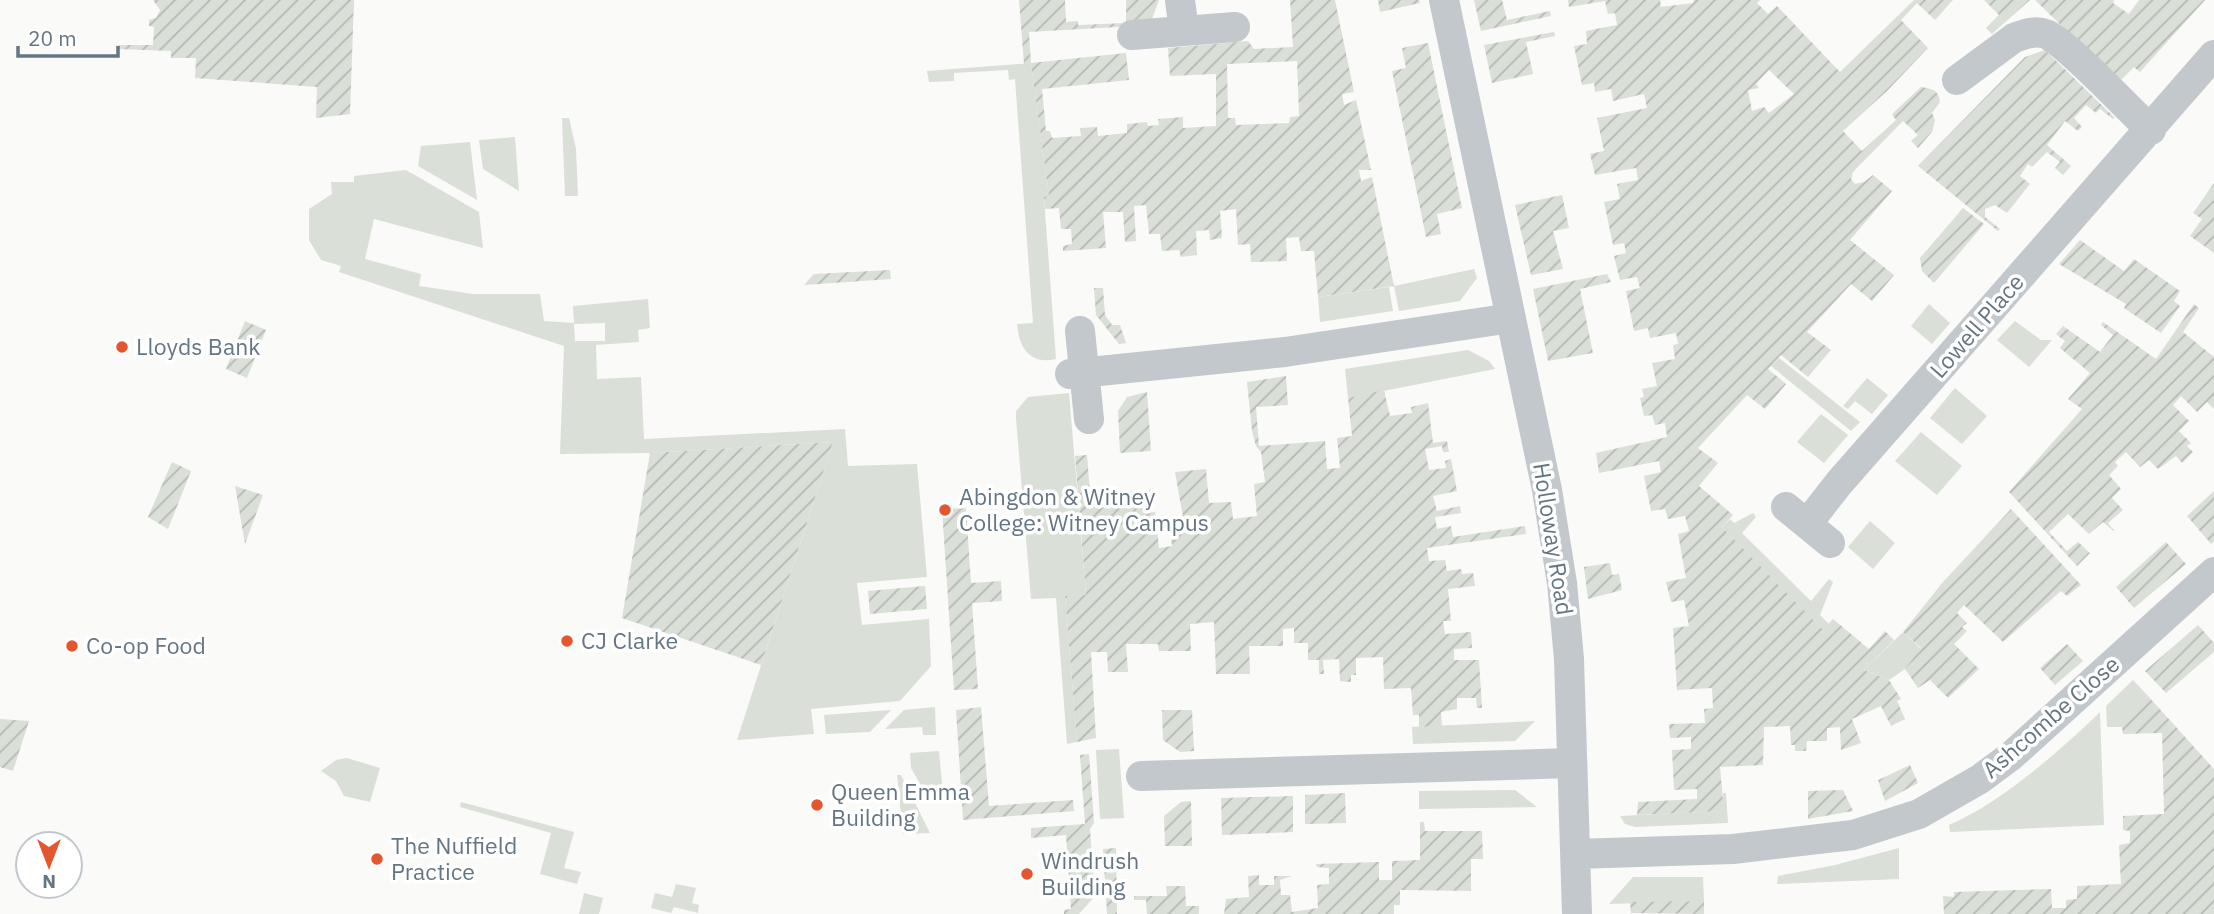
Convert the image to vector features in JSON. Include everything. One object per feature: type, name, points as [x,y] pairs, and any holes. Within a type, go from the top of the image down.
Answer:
[{"type":"street","points":[[1180,0],[1184,31]]},
{"type":"street","name":"Holloway Road","points":[[1444,0],[1547,490],[1562,583],[1569,659],[1577,914]]},
{"type":"street","points":[[1132,35],[1236,27]]},
{"type":"street","points":[[1957,79],[2014,38],[2043,33],[2052,37],[2151,130]]},
{"type":"street","name":"Lowell Place","points":[[1830,543],[1796,516],[1839,483],[2214,55]]},
{"type":"street","points":[[1078,373],[1295,351],[1511,318]]},
{"type":"street","points":[[1080,331],[1078,373],[1089,419]]},
{"type":"street","name":"Ashcombe Close","points":[[1576,854],[1787,844],[1853,835],[1915,816],[1980,779],[2011,756],[2214,572]]},
{"type":"street","points":[[1141,776],[1572,763]]},
{"type":"shaded area","points":[[153,0],[354,0],[350,114],[316,118],[317,87],[195,78],[196,58],[171,58],[171,51],[118,49],[118,45],[153,45],[154,27],[149,26],[149,20],[156,18],[160,10]]},
{"type":"shaded area","points":[[1019,0],[1065,0],[1066,22],[1078,21],[1078,25],[1126,23],[1126,0],[1159,0],[1152,19],[1134,26],[1029,32],[1031,63],[1126,53],[1129,80],[1042,89],[1046,131],[1050,131],[1052,138],[1081,136],[1080,128],[1097,127],[1098,136],[1127,133],[1127,124],[1147,122],[1148,126],[1159,125],[1158,119],[1183,117],[1183,128],[1216,126],[1216,74],[1170,76],[1168,48],[1248,41],[1254,49],[1293,47],[1290,0],[1335,0],[1354,92],[1342,94],[1344,105],[1356,100],[1371,170],[1359,170],[1361,181],[1372,177],[1394,286],[1318,297],[1314,251],[1301,251],[1299,237],[1286,238],[1287,261],[1251,262],[1250,244],[1238,245],[1236,209],[1220,211],[1222,238],[1210,240],[1209,230],[1196,231],[1197,255],[1181,257],[1179,250],[1162,251],[1160,234],[1149,234],[1146,205],[1134,206],[1136,241],[1125,242],[1123,212],[1103,212],[1106,248],[1063,251],[1063,246],[1072,244],[1071,229],[1061,229],[1059,208],[1045,209],[1044,197],[1049,196],[1031,64],[1024,64]],"holes":[[[1297,61],[1299,116],[1290,117],[1289,123],[1236,125],[1235,118],[1228,118],[1227,64]]]},
{"type":"shaded area","points":[[1378,0],[1419,0],[1420,3],[1380,12]]},
{"type":"shaded area","points":[[1474,0],[1502,0],[1507,20],[1550,11],[1551,16],[1481,31]]},
{"type":"shaded area","points":[[1568,0],[1660,0],[1661,7],[1693,3],[1694,0],[1760,0],[1757,3],[1768,14],[1777,6],[1840,72],[1914,0],[1953,0],[1935,20],[1917,3],[1901,20],[1928,48],[1887,91],[1843,131],[1862,151],[1896,120],[1892,114],[1921,87],[1938,95],[1940,102],[1932,113],[1935,120],[1932,132],[1918,148],[1911,141],[1918,135],[1903,121],[1853,172],[1851,179],[1855,184],[1864,182],[1873,175],[1892,191],[1850,240],[1894,275],[1872,301],[1851,284],[1807,332],[1831,350],[1808,377],[1781,355],[1768,369],[1786,384],[1765,409],[1747,395],[1698,448],[1718,463],[1699,486],[1733,515],[1722,527],[1823,630],[1833,619],[1869,649],[1885,631],[1894,640],[1864,670],[1889,680],[1901,699],[1897,701],[1905,719],[1891,726],[1881,706],[1852,719],[1861,743],[1841,750],[1840,727],[1827,728],[1827,741],[1807,741],[1806,751],[1795,751],[1795,745],[1791,745],[1790,726],[1764,727],[1763,765],[1720,767],[1724,811],[1637,815],[1638,802],[1697,799],[1697,789],[1674,790],[1672,750],[1691,749],[1691,737],[1670,738],[1669,724],[1705,723],[1704,709],[1713,708],[1712,688],[1677,690],[1673,628],[1689,626],[1684,600],[1671,602],[1666,582],[1686,578],[1678,534],[1689,531],[1685,516],[1668,519],[1665,509],[1651,511],[1644,476],[1661,472],[1659,461],[1599,473],[1596,453],[1667,437],[1665,423],[1655,425],[1652,415],[1644,416],[1640,398],[1644,397],[1642,389],[1657,386],[1652,363],[1675,359],[1673,345],[1678,344],[1676,333],[1650,338],[1648,328],[1634,331],[1626,291],[1640,288],[1637,277],[1620,280],[1614,256],[1626,253],[1624,243],[1613,245],[1604,202],[1620,199],[1617,184],[1638,180],[1636,168],[1595,175],[1590,154],[1604,151],[1597,118],[1647,108],[1644,94],[1613,101],[1611,89],[1595,92],[1594,83],[1582,85],[1574,46],[1587,44],[1586,31],[1617,25],[1615,13],[1608,14],[1605,1],[1569,7]],"holes":[[[1769,70],[1794,94],[1769,113],[1764,107],[1752,111],[1748,90],[1759,88],[1756,84]]]},
{"type":"shaded area","points":[[1984,0],[2030,0],[1992,34],[1986,28],[1999,15]]},
{"type":"shaded area","points":[[2035,0],[2114,0],[2113,3],[2129,14],[2139,0],[2205,0],[2140,72],[2134,67],[2119,82]]},
{"type":"shaded area","points":[[1554,32],[1555,36],[1526,42],[1533,74],[1492,83],[1484,45]]},
{"type":"shaded area","points":[[1428,43],[1462,208],[1437,214],[1441,234],[1426,237],[1392,71],[1406,68],[1402,48]]},
{"type":"shaded area","points":[[2045,50],[2115,118],[2100,109],[2096,113],[2086,105],[2074,118],[2082,127],[2078,131],[2065,121],[2047,145],[2071,166],[2063,175],[2055,168],[2060,162],[2047,152],[2032,167],[2028,164],[2020,176],[2030,184],[2007,213],[1995,205],[1985,209],[1985,217],[2000,229],[1998,231],[1918,166],[2025,57]]},
{"type":"shaded area","points":[[1031,63],[1049,196],[1044,198],[1056,359],[1047,360],[1032,357],[1027,352],[1020,340],[1017,324],[1033,323],[1015,79],[1009,80],[1008,70],[954,73],[954,81],[929,82],[927,71]]},
{"type":"shaded area","points":[[562,118],[569,118],[576,149],[578,196],[565,196]]},
{"type":"shaded area","points":[[515,137],[519,191],[483,169],[479,140]]},
{"type":"shaded area","points":[[470,142],[477,200],[418,166],[421,146]]},
{"type":"shaded area","points":[[406,170],[479,212],[483,248],[374,219],[365,259],[421,274],[419,286],[473,294],[540,294],[544,321],[574,323],[573,306],[648,299],[650,328],[638,330],[639,342],[596,345],[597,379],[641,377],[644,439],[845,429],[848,466],[917,464],[927,577],[857,583],[862,625],[929,619],[931,666],[900,701],[811,709],[814,734],[737,740],[833,442],[650,453],[560,454],[564,346],[339,272],[341,266],[321,260],[309,240],[309,209],[332,194],[331,182],[354,182],[354,176]],"holes":[[[605,323],[605,341],[575,341],[574,324]]]},
{"type":"shaded area","points":[[2214,183],[2214,253],[2190,236],[2202,219],[2193,213]]},
{"type":"shaded area","points":[[1562,195],[1569,228],[1553,231],[1563,269],[1531,275],[1515,205]]},
{"type":"shaded area","points":[[1963,208],[1984,224],[1934,283],[1922,271],[1920,258]]},
{"type":"shaded area","points":[[2080,240],[2124,271],[2134,259],[2180,291],[2174,301],[2180,306],[2161,333],[2124,308],[2126,304],[2059,264]]},
{"type":"shaded area","points":[[1474,269],[1477,278],[1460,301],[1399,311],[1394,286]]},
{"type":"shaded area","points":[[890,270],[891,279],[804,285],[814,274]]},
{"type":"shaded area","points":[[1607,274],[1611,282],[1580,289],[1593,353],[1548,361],[1533,289]]},
{"type":"shaded area","points":[[1389,287],[1393,311],[1320,322],[1318,297]]},
{"type":"shaded area","points":[[1094,288],[1103,288],[1105,315],[1112,325],[1120,325],[1126,343],[1119,344],[1096,315]]},
{"type":"shaded area","points":[[1929,304],[1950,323],[1932,344],[1911,326]]},
{"type":"shaded area","points":[[2194,304],[2199,308],[2183,332],[2214,357],[2214,409],[2207,402],[2197,412],[2181,396],[2173,405],[2189,421],[2179,431],[2191,443],[2187,446],[2193,452],[2182,463],[2176,456],[2158,469],[2149,460],[2140,467],[2126,452],[2115,462],[2118,466],[2109,475],[2121,489],[2112,498],[2123,510],[2108,523],[2115,532],[2103,522],[2089,534],[2068,514],[2049,532],[2067,551],[2078,542],[2090,553],[2077,566],[2009,492],[2082,409],[2068,399],[2090,373],[2060,348],[2065,341],[2056,334],[2063,326],[2100,352],[2113,335],[2101,325],[2103,322],[2156,359]]},
{"type":"shaded area","points":[[245,321],[266,330],[247,378],[226,369]]},
{"type":"shaded area","points":[[2015,321],[2041,340],[2052,340],[2029,367],[1997,340]]},
{"type":"shaded area","points":[[1468,350],[1489,361],[1495,369],[1348,398],[1345,369]]},
{"type":"shaded area","points":[[1779,358],[1860,422],[1851,431],[1771,366]]},
{"type":"shaded area","points":[[1286,376],[1288,405],[1256,407],[1259,446],[1325,441],[1327,469],[1340,468],[1337,438],[1352,436],[1348,398],[1384,390],[1390,416],[1412,413],[1411,407],[1428,403],[1433,443],[1447,441],[1449,452],[1443,452],[1442,446],[1425,449],[1429,470],[1446,468],[1445,461],[1451,459],[1457,491],[1433,496],[1437,511],[1460,506],[1461,513],[1435,517],[1437,529],[1451,526],[1453,537],[1525,526],[1526,534],[1427,548],[1429,561],[1445,560],[1447,571],[1461,569],[1462,574],[1473,573],[1475,586],[1448,589],[1451,621],[1443,621],[1445,634],[1471,632],[1472,648],[1454,649],[1454,660],[1479,660],[1482,708],[1477,708],[1476,698],[1457,698],[1457,709],[1441,712],[1442,726],[1419,727],[1419,715],[1413,715],[1411,688],[1384,689],[1383,657],[1356,658],[1356,675],[1351,675],[1351,682],[1340,681],[1339,659],[1323,660],[1324,674],[1319,674],[1319,660],[1308,660],[1308,643],[1294,643],[1294,628],[1283,629],[1283,646],[1249,646],[1250,674],[1216,674],[1214,622],[1190,624],[1191,651],[1159,651],[1158,644],[1126,644],[1128,672],[1108,672],[1107,652],[1091,652],[1096,738],[1077,742],[1065,596],[1086,595],[1075,456],[1087,455],[1090,493],[1154,490],[1154,493],[1142,495],[1144,513],[1155,512],[1159,548],[1172,546],[1169,518],[1183,517],[1175,472],[1206,469],[1209,503],[1231,502],[1233,519],[1257,516],[1254,484],[1265,482],[1261,452],[1256,446],[1252,431],[1247,382]]},
{"type":"shaded area","points":[[1867,378],[1888,395],[1872,414],[1855,401],[1848,409],[1843,406]]},
{"type":"shaded area","points":[[1955,388],[1987,416],[1962,444],[1930,418]]},
{"type":"shaded area","points":[[1147,392],[1151,451],[1120,453],[1118,411],[1127,397]]},
{"type":"shaded area","points":[[1069,393],[1086,595],[1065,597],[1077,742],[1067,744],[1056,598],[1031,599],[1016,411],[1028,397]]},
{"type":"shaded area","points":[[1821,414],[1848,435],[1824,463],[1797,442]]},
{"type":"shaded area","points":[[1921,432],[1962,466],[1937,495],[1895,461]]},
{"type":"shaded area","points":[[833,442],[761,665],[622,618],[650,453]]},
{"type":"shaded area","points":[[172,462],[191,471],[168,529],[148,517]]},
{"type":"shaded area","points":[[235,486],[263,495],[245,544]]},
{"type":"shaded area","points":[[2214,491],[2214,541],[2211,544],[2187,516]]},
{"type":"shaded area","points":[[966,508],[971,583],[1001,581],[1002,601],[972,603],[978,689],[954,690],[942,509]]},
{"type":"shaded area","points":[[2011,509],[2081,585],[2067,596],[2061,591],[2003,642],[1964,605],[1957,613],[1967,623],[1962,627],[1967,631],[1954,644],[1979,669],[1948,698],[1930,680],[1918,688],[1905,669],[1921,648],[1903,632],[1943,582]]},
{"type":"shaded area","points":[[1753,513],[1756,517],[1742,533],[1811,601],[1829,579],[1833,582],[1820,615],[1829,624],[1823,631],[1722,527],[1730,519],[1734,523]]},
{"type":"shaded area","points":[[1870,521],[1895,543],[1873,569],[1848,547]]},
{"type":"shaded area","points":[[2166,542],[2186,564],[2134,608],[2116,587]]},
{"type":"shaded area","points":[[1610,563],[1612,575],[1619,574],[1622,590],[1588,599],[1584,567]]},
{"type":"shaded area","points":[[925,586],[927,609],[870,614],[868,591]]},
{"type":"shaded area","points":[[2198,625],[2214,643],[2214,652],[2166,693],[2145,671]]},
{"type":"shaded area","points":[[1903,632],[1921,649],[1905,669],[1889,680],[1864,670]]},
{"type":"shaded area","points":[[2067,644],[2083,661],[2055,685],[2040,668]]},
{"type":"shaded area","points":[[2133,680],[2148,696],[2122,721],[2122,727],[2107,727],[2106,706]]},
{"type":"shaded area","points":[[2148,696],[2214,769],[2214,914],[1944,914],[1943,896],[1954,897],[1954,892],[2051,889],[2052,908],[2066,908],[2066,900],[2077,899],[2077,886],[2121,884],[2119,845],[2130,843],[2130,831],[2123,830],[2123,816],[2164,814],[2162,733],[2123,734],[2121,721]]},
{"type":"shaded area","points":[[935,707],[936,735],[923,735],[922,727],[885,729],[904,710]]},
{"type":"shaded area","points":[[981,707],[989,806],[1073,800],[1074,811],[963,820],[956,710]]},
{"type":"shaded area","points":[[891,710],[870,732],[826,734],[824,715]]},
{"type":"shaded area","points":[[1162,710],[1192,710],[1194,751],[1180,752],[1163,740]]},
{"type":"shaded area","points":[[2100,712],[2104,825],[1950,832],[1949,825],[2009,790]]},
{"type":"shaded area","points":[[0,719],[29,721],[13,771],[0,767]]},
{"type":"shaded area","points":[[1535,721],[1515,741],[1413,744],[1412,727]]},
{"type":"shaded area","points":[[1119,749],[1124,818],[1100,819],[1096,750]]},
{"type":"shaded area","points":[[939,751],[943,793],[925,793],[911,768],[910,753]]},
{"type":"shaded area","points":[[1089,754],[1094,823],[1090,829],[1095,896],[1079,914],[1064,914],[1064,910],[1071,909],[1066,835],[1031,838],[1031,828],[1085,824],[1080,755]]},
{"type":"shaded area","points":[[347,758],[380,768],[370,802],[344,796],[336,781],[321,771],[336,760]]},
{"type":"shaded area","points":[[1910,765],[1918,783],[1885,801],[1878,780]]},
{"type":"shaded area","points":[[897,775],[901,775],[930,833],[903,834]]},
{"type":"shaded area","points":[[1515,790],[1537,807],[1419,809],[1419,791]]},
{"type":"shaded area","points":[[1843,790],[1853,811],[1808,819],[1808,791]]},
{"type":"shaded area","points":[[1345,793],[1346,823],[1305,824],[1305,795]]},
{"type":"shaded area","points":[[1723,793],[1726,793],[1728,823],[1635,827],[1625,824],[1620,816],[1723,811]]},
{"type":"shaded area","points":[[1293,796],[1293,832],[1222,835],[1221,798]]},
{"type":"shaded area","points":[[1191,801],[1192,846],[1165,846],[1164,816],[1181,802]]},
{"type":"shaded area","points":[[461,802],[574,832],[564,868],[581,872],[577,884],[540,874],[551,833],[460,807]]},
{"type":"shaded area","points":[[1420,822],[1424,822],[1425,831],[1482,831],[1483,859],[1471,859],[1471,891],[1400,890],[1400,905],[1394,905],[1394,914],[1224,914],[1226,899],[1249,897],[1248,876],[1259,875],[1259,885],[1274,885],[1274,876],[1292,876],[1280,880],[1281,895],[1290,895],[1292,912],[1318,908],[1317,885],[1329,884],[1329,868],[1317,867],[1316,864],[1379,862],[1379,880],[1392,880],[1392,861],[1420,860]]},
{"type":"shaded area","points":[[1116,848],[1117,914],[1107,914],[1103,849]]},
{"type":"shaded area","points":[[1899,848],[1899,879],[1777,884],[1778,876],[1835,865]]},
{"type":"shaded area","points":[[1633,877],[1703,877],[1704,901],[1609,904]]},
{"type":"shaded area","points":[[676,884],[696,888],[692,903],[699,905],[698,913],[674,907],[671,913],[651,908],[655,893],[672,897]]},
{"type":"shaded area","points":[[1166,886],[1185,886],[1186,906],[1199,906],[1199,914],[1147,914],[1146,900],[1134,900],[1134,896],[1167,896]]},
{"type":"shaded area","points":[[584,893],[603,898],[599,914],[579,914]]},
{"type":"shaded area","points":[[1704,901],[1704,914],[1631,913],[1630,902]]},
{"type":"place","name":"Lloyds Bank","points":[[122,347]]},
{"type":"place","name":"Abingdon & Witney College: Witney Campus","points":[[945,510]]},
{"type":"place","name":"CJ Clarke","points":[[567,641]]},
{"type":"place","name":"Co-op Food","points":[[72,646]]},
{"type":"place","name":"Queen Emma Building","points":[[817,805]]},
{"type":"place","name":"The Nuffield Practice","points":[[377,859]]},
{"type":"place","name":"Windrush Building","points":[[1027,874]]}]
